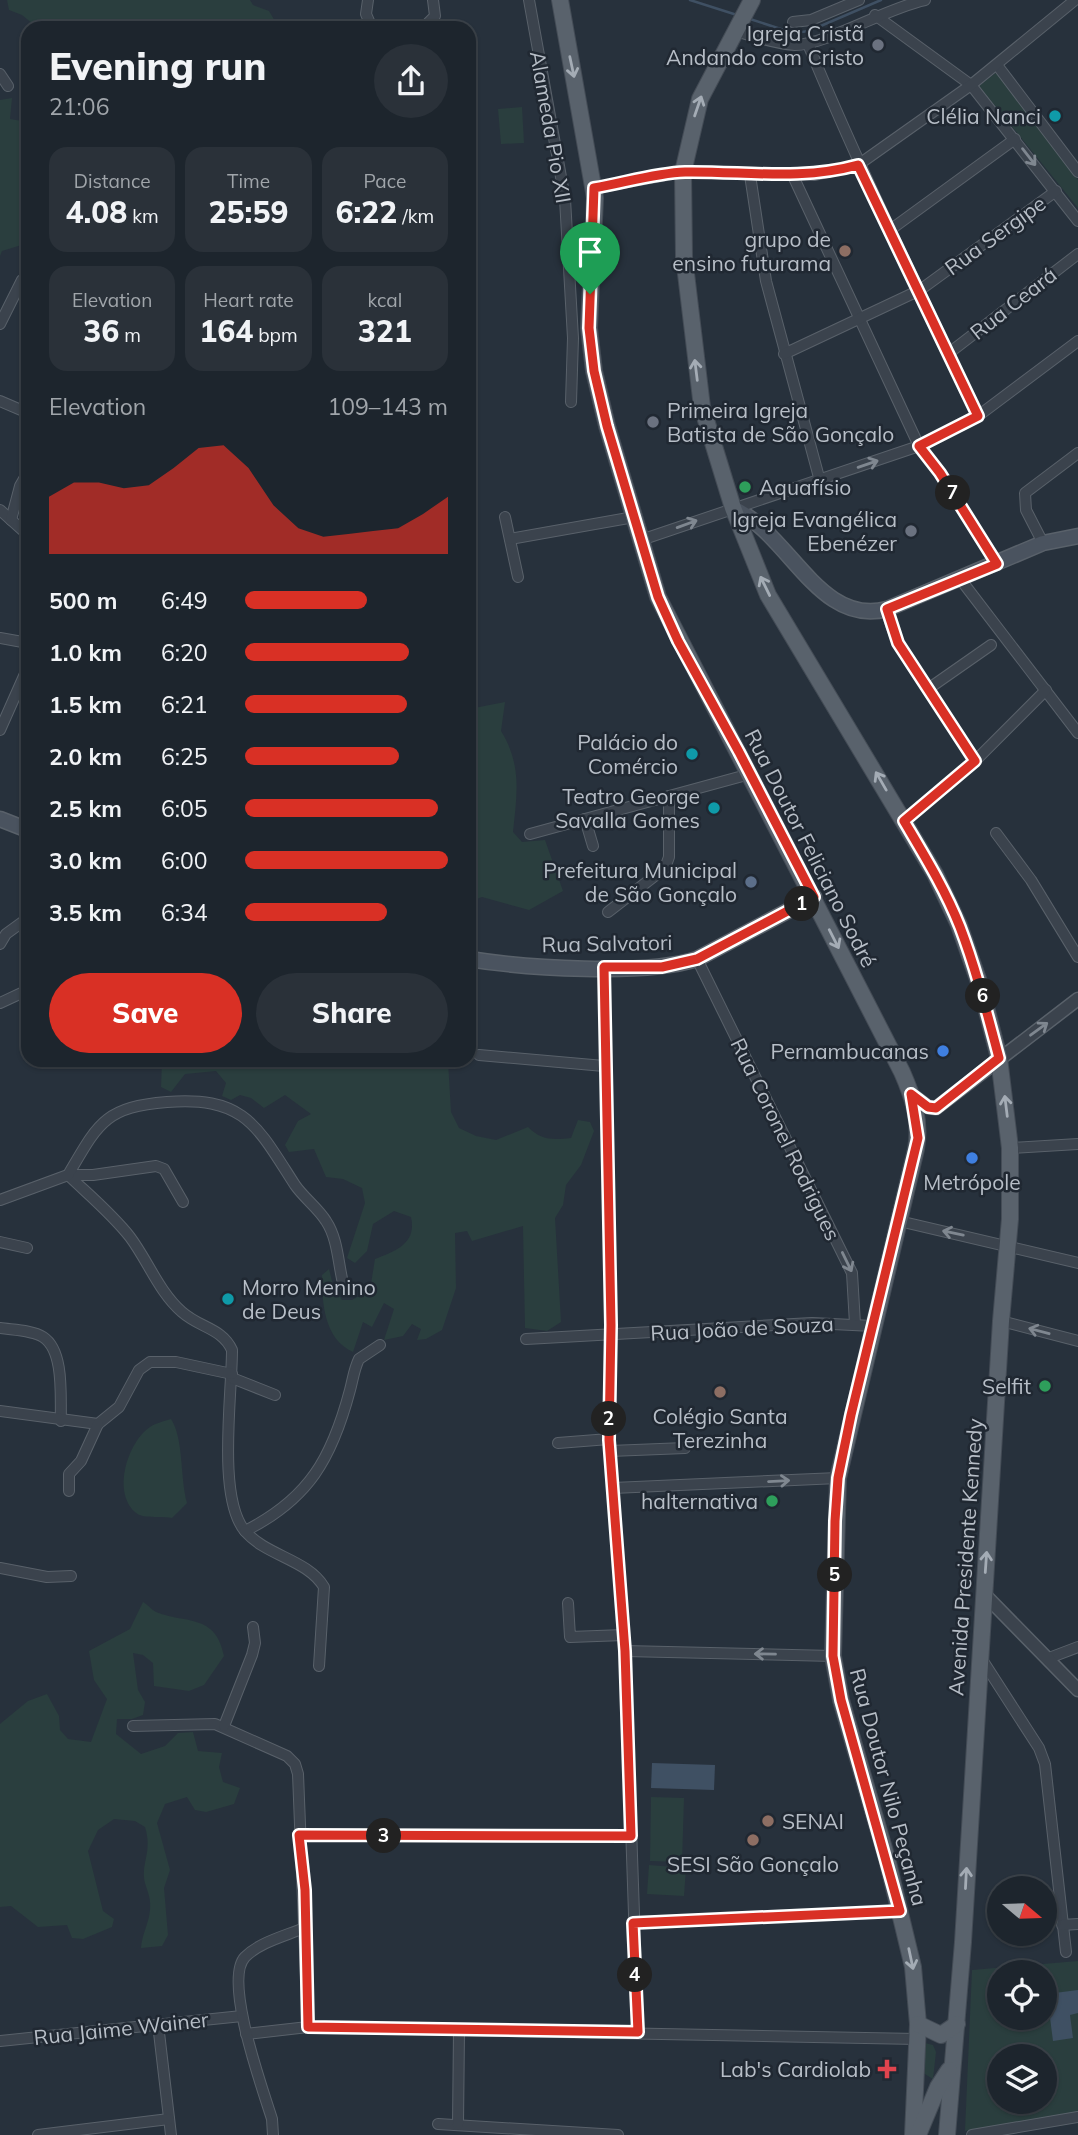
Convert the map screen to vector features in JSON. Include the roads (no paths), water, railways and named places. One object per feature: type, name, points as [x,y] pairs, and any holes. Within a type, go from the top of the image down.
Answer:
[{"type":"main road","name":"Rua Doutor Feliciano Sodré","points":[[560,0],[594,188],[590,344],[596,384],[658,597],[678,641],[814,897],[911,1094],[918,1138],[873,1326]]},
{"type":"main road","name":"Avenida Presidente Kennedy","points":[[749,6],[700,99],[683,172],[684,257],[697,376],[708,432],[733,508],[768,595],[935,874],[959,925],[981,988],[999,1058],[1010,1147],[1008,1244],[1000,1321],[957,2024],[949,2069],[947,2135]]},
{"type":"main road","points":[[733,508],[761,524],[813,582],[847,608],[873,613],[961,580],[1043,543],[1078,536]]},
{"type":"main road","points":[[0,819],[21,827]]},
{"type":"main road","name":"Rua Salvatori","points":[[476,959],[604,967],[662,967],[697,959],[814,897]]},
{"type":"main road","name":"Rua Doutor Nilo Peçanha","points":[[873,1326],[838,1478],[833,1656],[841,1700],[914,1967],[918,2032],[915,2073],[916,2135]]},
{"type":"main road","points":[[918,2032],[941,2035],[957,2024]]},
{"type":"main road","points":[[915,2073],[928,2082],[949,2069],[937,2045],[918,2032]]},
{"type":"main road","name":"Avenida Presidente Kennedy","points":[[916,2135],[949,2069]]},
{"type":"street","points":[[368,0],[366,14],[369,21]]},
{"type":"street","points":[[430,21],[435,16],[433,0]]},
{"type":"street","name":"Alameda Pio XII","points":[[529,0],[565,199],[571,296],[571,402]]},
{"type":"street","points":[[793,22],[811,20],[859,0]]},
{"type":"street","points":[[737,29],[784,44],[808,44],[875,15],[925,0]]},
{"type":"street","points":[[594,188],[683,172],[793,176],[832,173],[858,165],[971,85],[1075,0]]},
{"type":"street","points":[[875,15],[971,85],[1078,221]]},
{"type":"street","points":[[808,44],[858,165],[978,416]]},
{"type":"street","points":[[997,65],[1078,172]]},
{"type":"street","points":[[0,74],[8,86]]},
{"type":"street","points":[[890,230],[1015,139]]},
{"type":"street","points":[[750,174],[766,281],[820,481]]},
{"type":"street","points":[[793,176],[919,446],[953,493],[997,564]]},
{"type":"street","name":"Rua Sergipe","points":[[784,354],[920,290],[1056,191]]},
{"type":"street","name":"Rua Ceará","points":[[949,353],[1078,254]]},
{"type":"street","points":[[0,324],[21,282]]},
{"type":"street","points":[[571,296],[590,294]]},
{"type":"street","points":[[641,541],[919,446],[978,416],[1078,341]]},
{"type":"street","points":[[0,401],[21,411]]},
{"type":"street","points":[[1043,543],[1026,510],[1024,493],[1078,453]]},
{"type":"street","points":[[11,520],[21,484]]},
{"type":"street","points":[[0,510],[21,529]]},
{"type":"street","points":[[505,517],[518,577]]},
{"type":"street","points":[[510,539],[634,517]]},
{"type":"street","points":[[961,580],[1078,733]]},
{"type":"street","points":[[887,609],[898,643],[975,761]]},
{"type":"street","points":[[0,638],[21,642]]},
{"type":"street","points":[[928,689],[991,645]]},
{"type":"street","points":[[0,730],[21,683]]},
{"type":"street","points":[[904,821],[975,761],[1046,690]]},
{"type":"street","points":[[530,834],[750,774]]},
{"type":"street","points":[[608,912],[665,868],[669,857],[669,796]]},
{"type":"street","points":[[585,819],[593,846]]},
{"type":"street","points":[[996,833],[1031,880],[1078,957]]},
{"type":"street","points":[[0,944],[6,934],[21,923]]},
{"type":"street","name":"Rua Coronel Rodrigues","points":[[697,959],[852,1273],[855,1324]]},
{"type":"street","points":[[604,967],[610,1335],[609,1445],[625,1651],[638,2032]]},
{"type":"street","points":[[0,1003],[21,993]]},
{"type":"street","points":[[911,1094],[928,1107],[936,1108],[1078,999]]},
{"type":"street","points":[[479,1055],[604,1066]]},
{"type":"street","points":[[68,1175],[86,1141],[110,1117],[125,1107],[192,1100],[224,1105],[261,1134],[300,1192],[325,1219],[334,1238],[343,1283]]},
{"type":"street","points":[[1010,1147],[1078,1144]]},
{"type":"street","points":[[0,1199],[68,1175],[93,1175],[156,1166],[164,1169],[183,1202]]},
{"type":"street","points":[[68,1175],[129,1236],[175,1306],[188,1318],[221,1333],[227,1340],[232,1350],[231,1506],[245,1531],[265,1550],[311,1573],[324,1587],[319,1666]]},
{"type":"street","points":[[899,1221],[1008,1244],[1078,1263]]},
{"type":"street","points":[[0,1242],[27,1248]]},
{"type":"street","points":[[1000,1321],[1078,1341]]},
{"type":"street","name":"Rua João de Souza","points":[[526,1339],[812,1323],[873,1326]]},
{"type":"street","points":[[0,1328],[35,1334],[51,1345],[57,1360],[61,1421]]},
{"type":"street","points":[[245,1531],[309,1486],[322,1466],[335,1435],[359,1359],[380,1345]]},
{"type":"street","points":[[69,1491],[69,1474],[81,1461],[98,1424],[119,1407],[139,1370],[150,1362],[176,1362],[232,1376],[275,1395]]},
{"type":"street","points":[[0,1411],[98,1424]]},
{"type":"street","points":[[558,1443],[685,1448]]},
{"type":"street","points":[[613,1488],[838,1478]]},
{"type":"street","points":[[0,1568],[47,1577],[71,1576]]},
{"type":"street","points":[[984,1594],[1078,1690]]},
{"type":"street","points":[[568,1603],[570,1637],[624,1635]]},
{"type":"street","points":[[223,1726],[252,1654],[255,1643],[253,1627]]},
{"type":"street","points":[[1049,1658],[1078,1647]]},
{"type":"street","points":[[625,1651],[833,1656]]},
{"type":"street","points":[[979,1654],[1039,1748],[1045,1764],[1066,1952]]},
{"type":"street","points":[[133,1726],[184,1723],[223,1726],[287,1756],[295,1764],[298,1774],[299,1835],[305,1890],[308,2027]]},
{"type":"street","points":[[299,1835],[631,1836]]},
{"type":"street","points":[[633,1923],[900,1911]]},
{"type":"street","points":[[1062,1925],[1078,1924]]},
{"type":"street","points":[[273,2135],[272,2119],[242,2015],[240,1966],[244,1957],[260,1946],[304,1928]]},
{"type":"street","name":"Rua Jaime Wainer","points":[[0,2041],[242,2015]]},
{"type":"street","points":[[158,2024],[171,2135]]},
{"type":"street","points":[[246,2034],[308,2027],[460,2031],[918,2032]]},
{"type":"street","points":[[458,2125],[460,2031]]},
{"type":"street","points":[[972,2135],[1078,2117]]},
{"type":"street","points":[[38,2135],[169,2119]]},
{"type":"street","points":[[438,2124],[488,2131],[618,2135]]},
{"type":"water","points":[[652,1763],[715,1765],[714,1790],[651,1788]]},
{"type":"water","points":[[1078,1990],[1078,2013],[1070,2015],[1073,2038],[1053,2041],[1052,2030],[1057,2030],[1057,1993]]},
{"type":"waterway","points":[[690,0],[737,15]]},
{"type":"waterway","points":[[750,19],[793,33],[809,31],[881,0]]},
{"type":"place","name":"Igreja Cristã Andando com Cristo","points":[[878,45]]},
{"type":"place","name":"Clélia Nanci","points":[[1055,116]]},
{"type":"place","name":"grupo de ensino futurama","points":[[845,251]]},
{"type":"place","name":"Primeira Igreja Batista de São Gonçalo","points":[[653,422]]},
{"type":"place","name":"Aquafísio","points":[[745,487]]},
{"type":"place","name":"Igreja Evangélica Ebenézer","points":[[911,531]]},
{"type":"place","name":"Palácio do Comércio","points":[[692,754]]},
{"type":"place","name":"Teatro George Savalla Gomes","points":[[714,808]]},
{"type":"place","name":"Prefeitura Municipal de São Gonçalo","points":[[751,882]]},
{"type":"place","name":"Pernambucanas","points":[[943,1051]]},
{"type":"place","name":"Metrópole","points":[[972,1158]]},
{"type":"place","name":"Morro Menino de Deus","points":[[228,1299]]},
{"type":"place","name":"Selfit","points":[[1045,1386]]},
{"type":"place","name":"Colégio Santa Terezinha","points":[[720,1392]]},
{"type":"place","name":"halternativa","points":[[772,1501]]},
{"type":"place","name":"SENAI","points":[[768,1821]]},
{"type":"place","name":"SESI São Gonçalo","points":[[753,1840]]},
{"type":"place","name":"Lab's Cardiolab","points":[[887,2069]]}]
